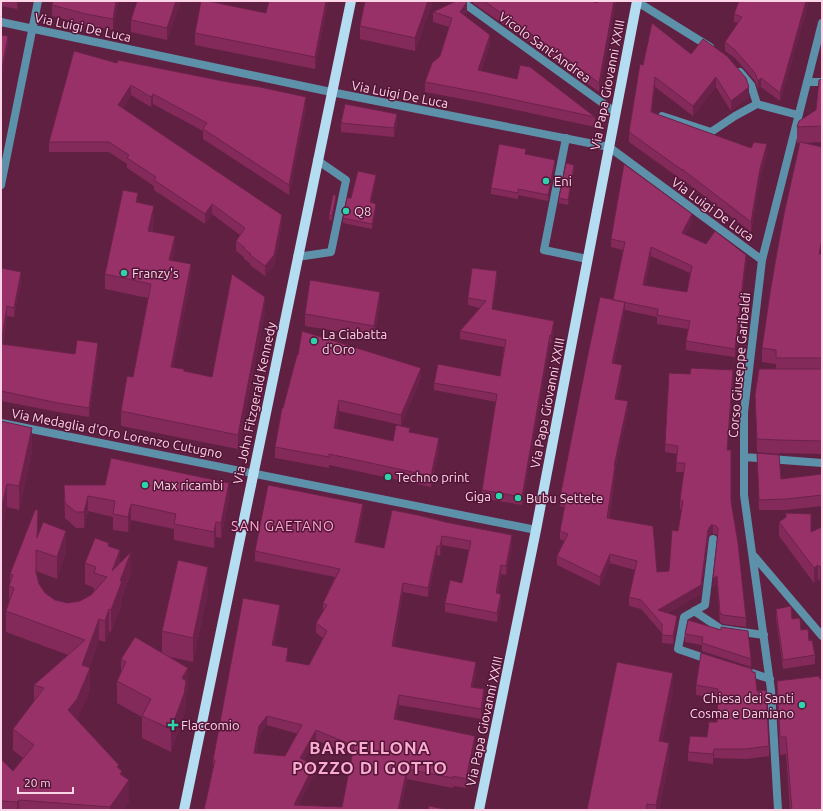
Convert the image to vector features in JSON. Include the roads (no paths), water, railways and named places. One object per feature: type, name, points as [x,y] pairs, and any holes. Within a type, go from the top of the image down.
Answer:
[{"type":"main road","name":"Via John Fitzgerald Kennedy","points":[[184,810],[252,472],[351,1]]},
{"type":"main road","name":"Via Papa Giovanni XXIII","points":[[479,810],[536,530],[636,1]]},
{"type":"street","points":[[1,185],[38,1]]},
{"type":"street","name":"Vicolo Sant'Andrea","points":[[462,1],[615,112]]},
{"type":"street","points":[[636,1],[718,53]]},
{"type":"street","name":"Via Luigi De Luca","points":[[1,22],[331,92],[608,147],[762,260]]},
{"type":"street","name":"Corso Giuseppe Garibaldi","points":[[778,810],[775,689],[770,679],[744,495],[744,412],[752,377],[762,260],[822,23]]},
{"type":"street","points":[[735,67],[751,85],[757,104]]},
{"type":"street","points":[[806,82],[822,82]]},
{"type":"street","points":[[659,115],[711,132],[757,104],[798,114]]},
{"type":"street","points":[[566,138],[544,250],[587,259]]},
{"type":"street","points":[[297,257],[330,252],[346,180],[317,160]]},
{"type":"street","name":"Via Medaglia d'Oro Lorenzo Cutugno","points":[[1,422],[536,530]]},
{"type":"street","points":[[744,457],[822,462]]},
{"type":"street","points":[[713,538],[705,605],[684,617],[678,650],[720,663]]},
{"type":"street","points":[[753,556],[822,636]]},
{"type":"street","points":[[694,611],[721,629],[764,635]]},
{"type":"street","points":[[742,670],[770,679]]},
{"type":"place","name":"Eni","points":[[546,181]]},
{"type":"place","name":"Q8","points":[[346,211]]},
{"type":"place","name":"Franzy's","points":[[124,273]]},
{"type":"place","name":"La Ciabatta d'Oro","points":[[314,341]]},
{"type":"place","name":"Techno print","points":[[388,477]]},
{"type":"place","name":"Max ricambi","points":[[145,485]]},
{"type":"place","name":"Giga","points":[[499,496]]},
{"type":"place","name":"Bubu Settete","points":[[518,498]]},
{"type":"place","name":"Chiesa dei Santi Cosma e Damiano","points":[[802,705]]},
{"type":"place","name":"Flaccomio","points":[[173,725]]},
{"type":"district","name":"SAN GAETANO","points":[[283,526]]},
{"type":"district","name":"BARCELLONA POZZO DI GOTTO","points":[[370,757]]}]
